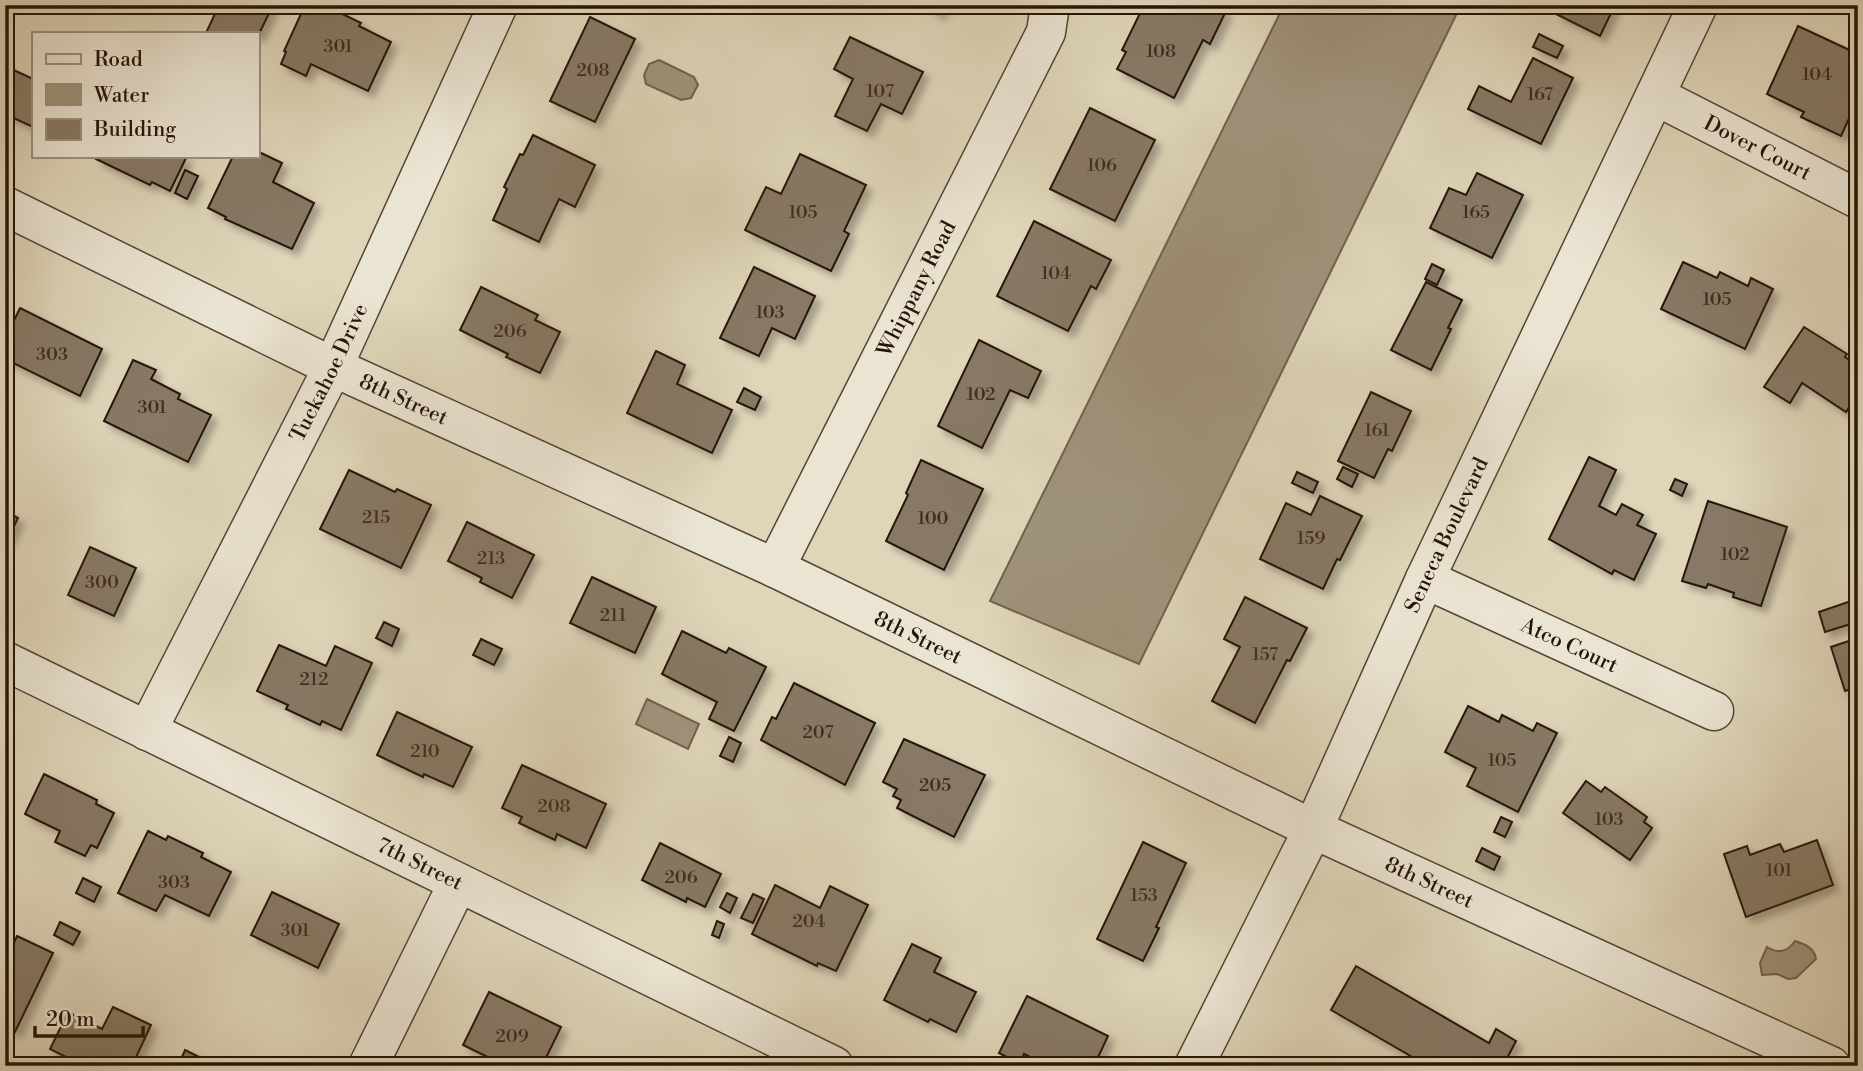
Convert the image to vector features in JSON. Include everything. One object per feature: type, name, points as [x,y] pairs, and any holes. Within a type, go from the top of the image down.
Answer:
[{"type":"street","name":"Tuckahoe Drive","points":[[147,731],[333,367],[498,5]]},
{"type":"street","name":"Whippany Road","points":[[775,568],[1046,32],[1050,5]]},
{"type":"street","name":"Seneca Boulevard","points":[[1194,1066],[1313,829],[1425,579],[1698,5]]},
{"type":"street","name":"Dover Court","points":[[1656,96],[1858,199]]},
{"type":"street","name":"8th Street","points":[[5,206],[333,367],[775,568],[1313,829],[1830,1066]]},
{"type":"street","name":"Atco Court","points":[[1425,579],[1714,711]]},
{"type":"street","name":"7th Street","points":[[5,661],[834,1066]]},
{"type":"street","points":[[368,1066],[458,883]]},
{"type":"water","points":[[1284,5],[1461,5],[1139,664],[990,601]]},
{"type":"water","points":[[659,60],[694,77],[698,85],[691,98],[681,100],[646,84],[644,75],[649,64]]},
{"type":"water","points":[[647,699],[699,724],[688,749],[636,724]]},
{"type":"water","points":[[1795,941],[1811,949],[1816,959],[1796,978],[1788,979],[1777,974],[1762,975],[1760,963],[1767,947],[1783,951]]},
{"type":"building","points":[[219,5],[273,5],[259,34],[206,32]]},
{"type":"building","points":[[305,5],[334,5],[332,9],[391,42],[368,91],[311,64],[306,76],[281,64],[286,52],[284,51]]},
{"type":"building","points":[[928,5],[945,5],[938,14]]},
{"type":"building","points":[[1144,5],[1220,5],[1219,7],[1226,11],[1210,44],[1203,40],[1174,98],[1117,69],[1126,52],[1122,50]]},
{"type":"building","points":[[1560,5],[1615,5],[1600,36],[1556,14]]},
{"type":"building","points":[[590,17],[635,39],[595,122],[550,101]]},
{"type":"building","points":[[1798,26],[1858,54],[1858,99],[1841,136],[1801,117],[1804,112],[1767,94]]},
{"type":"building","points":[[1539,34],[1563,46],[1557,58],[1533,47]]},
{"type":"building","points":[[850,37],[923,72],[902,114],[881,104],[867,131],[835,116],[853,79],[834,69]]},
{"type":"building","points":[[1533,58],[1573,78],[1541,144],[1468,109],[1479,86],[1511,102]]},
{"type":"building","points":[[5,66],[32,79],[32,127],[5,114]]},
{"type":"building","points":[[1090,108],[1155,140],[1115,221],[1050,189]]},
{"type":"building","points":[[533,135],[595,165],[575,207],[559,199],[539,242],[493,220],[507,189],[504,187]]},
{"type":"building","points":[[259,152],[282,163],[273,182],[314,203],[292,249],[225,219],[226,217],[208,208],[232,158],[259,158]]},
{"type":"building","points":[[800,154],[866,185],[844,231],[849,234],[831,271],[745,230],[766,187],[781,194]]},
{"type":"building","points":[[186,158],[170,191],[152,182],[150,185],[96,159]]},
{"type":"building","points":[[185,170],[198,176],[187,199],[175,193]]},
{"type":"building","points":[[1477,173],[1523,195],[1492,258],[1430,228],[1449,188],[1466,195]]},
{"type":"building","points":[[1034,221],[1111,260],[1096,289],[1091,286],[1068,331],[997,296]]},
{"type":"building","points":[[1683,262],[1717,278],[1720,272],[1748,286],[1751,278],[1773,289],[1745,349],[1661,309]]},
{"type":"building","points":[[1432,264],[1444,270],[1437,285],[1425,279]]},
{"type":"building","points":[[754,267],[815,296],[795,339],[772,328],[759,356],[720,338]]},
{"type":"building","points":[[1426,282],[1462,300],[1431,370],[1391,350]]},
{"type":"building","points":[[481,287],[538,315],[535,320],[560,332],[540,373],[460,330]]},
{"type":"building","points":[[20,308],[102,349],[80,396],[5,359],[5,339]]},
{"type":"building","points":[[1804,327],[1847,354],[1845,357],[1858,366],[1858,394],[1846,412],[1802,383],[1790,403],[1764,387]]},
{"type":"building","points":[[979,340],[1041,371],[1028,398],[1010,390],[982,448],[938,426]]},
{"type":"building","points":[[656,351],[685,365],[677,384],[732,410],[712,453],[627,413]]},
{"type":"building","points":[[133,360],[156,370],[151,379],[180,394],[178,399],[211,415],[188,462],[104,421]]},
{"type":"building","points":[[744,388],[761,397],[755,410],[737,402]]},
{"type":"building","points":[[1371,392],[1411,411],[1392,451],[1388,449],[1374,478],[1338,461]]},
{"type":"building","points":[[1589,457],[1616,470],[1599,506],[1616,515],[1622,504],[1643,515],[1637,525],[1656,534],[1634,580],[1614,570],[1612,574],[1549,539]]},
{"type":"building","points":[[921,460],[983,489],[944,570],[886,541]]},
{"type":"building","points":[[1343,467],[1358,474],[1352,487],[1337,479]]},
{"type":"building","points":[[349,470],[395,492],[397,489],[431,505],[401,568],[320,529]]},
{"type":"building","points":[[1297,472],[1318,482],[1313,493],[1292,483]]},
{"type":"building","points":[[1675,479],[1687,484],[1682,496],[1670,490]]},
{"type":"building","points":[[1320,496],[1362,516],[1323,589],[1260,559],[1286,503],[1311,515]]},
{"type":"building","points":[[1708,501],[1787,527],[1761,606],[1733,597],[1734,593],[1708,584],[1706,588],[1682,581]]},
{"type":"building","points":[[5,511],[18,518],[5,545]]},
{"type":"building","points":[[467,522],[534,555],[512,598],[480,582],[482,578],[448,561]]},
{"type":"building","points":[[90,547],[136,568],[114,616],[68,595]]},
{"type":"building","points":[[592,577],[656,607],[635,653],[570,623]]},
{"type":"building","points":[[1245,597],[1307,628],[1290,661],[1287,660],[1255,723],[1212,701],[1240,647],[1224,639]]},
{"type":"building","points":[[1851,601],[1857,622],[1825,632],[1819,612]]},
{"type":"building","points":[[384,622],[399,629],[392,646],[376,638]]},
{"type":"building","points":[[682,631],[726,653],[729,648],[766,667],[734,731],[709,719],[717,702],[662,674]]},
{"type":"building","points":[[1858,638],[1858,701],[1854,688],[1845,691],[1831,647]]},
{"type":"building","points":[[481,639],[502,649],[494,665],[473,655]]},
{"type":"building","points":[[279,645],[326,666],[335,646],[372,663],[341,730],[322,721],[320,725],[286,709],[288,705],[257,691]]},
{"type":"building","points":[[794,683],[875,723],[845,785],[761,740],[772,717],[776,719]]},
{"type":"building","points":[[1468,706],[1499,722],[1502,715],[1533,731],[1537,723],[1557,733],[1518,812],[1467,786],[1476,768],[1445,752]]},
{"type":"building","points":[[397,712],[472,747],[453,787],[424,774],[423,777],[377,755]]},
{"type":"building","points":[[729,737],[741,743],[733,762],[720,756]]},
{"type":"building","points":[[904,739],[985,775],[954,837],[897,808],[901,800],[893,796],[897,789],[883,782]]},
{"type":"building","points":[[522,765],[606,804],[586,848],[557,834],[555,840],[519,823],[522,817],[502,808]]},
{"type":"building","points":[[44,774],[97,800],[96,804],[114,813],[97,848],[91,845],[85,856],[55,842],[60,831],[25,814]]},
{"type":"building","points":[[1586,781],[1601,792],[1605,787],[1647,817],[1644,822],[1652,828],[1630,860],[1563,813]]},
{"type":"building","points":[[1501,817],[1512,822],[1505,837],[1494,832]]},
{"type":"building","points":[[148,831],[166,840],[168,836],[203,853],[201,857],[231,872],[209,916],[165,895],[156,911],[118,893]]},
{"type":"building","points":[[1817,840],[1833,885],[1746,917],[1724,854],[1747,846],[1750,855],[1780,844],[1784,852]]},
{"type":"building","points":[[1143,842],[1186,863],[1143,961],[1097,939]]},
{"type":"building","points":[[660,843],[721,874],[705,907],[687,898],[686,902],[642,880]]},
{"type":"building","points":[[1482,848],[1500,857],[1494,870],[1476,861]]},
{"type":"building","points":[[83,878],[101,887],[94,902],[76,893]]},
{"type":"building","points":[[775,885],[820,908],[830,886],[868,905],[836,971],[818,963],[817,966],[752,934]]},
{"type":"building","points":[[272,892],[339,924],[318,968],[251,935]]},
{"type":"building","points":[[727,893],[737,898],[730,913],[720,907]]},
{"type":"building","points":[[753,894],[764,899],[753,923],[741,918]]},
{"type":"building","points":[[717,921],[724,924],[719,938],[712,935]]},
{"type":"building","points":[[60,922],[80,932],[73,945],[54,935]]},
{"type":"building","points":[[17,936],[53,953],[15,1032],[5,1027],[5,955],[8,956]]},
{"type":"building","points":[[912,944],[941,958],[934,972],[976,992],[956,1032],[930,1019],[928,1022],[884,1000]]},
{"type":"building","points":[[1356,966],[1489,1043],[1496,1029],[1516,1041],[1503,1066],[1428,1066],[1331,1010]]},
{"type":"building","points":[[489,992],[561,1027],[542,1066],[506,1066],[463,1045]]},
{"type":"building","points":[[1027,996],[1108,1036],[1094,1066],[1061,1066],[1055,1063],[1048,1066],[1024,1054],[1020,1064],[999,1053]]},
{"type":"building","points":[[113,1007],[151,1025],[132,1066],[84,1066],[50,1049],[68,1012],[102,1029]]},
{"type":"building","points":[[185,1050],[217,1066],[178,1066]]}]
